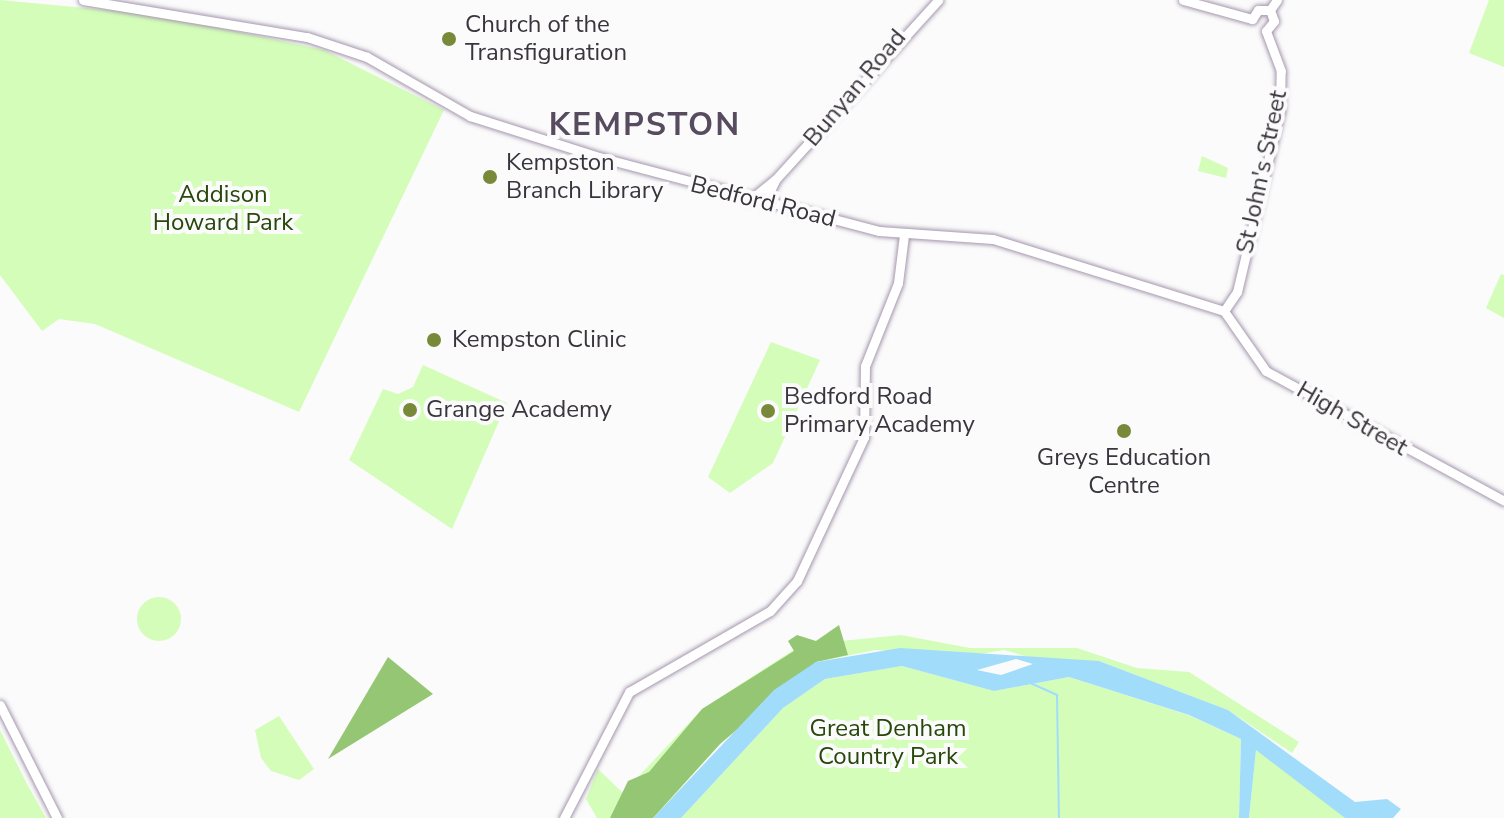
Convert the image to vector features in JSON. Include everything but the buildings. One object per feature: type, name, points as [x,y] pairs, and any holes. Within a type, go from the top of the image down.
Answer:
[{"type":"main road","name":"Bedford Road","points":[[83,0],[327,43],[480,120],[750,200],[904,235],[993,239],[1224,311]]},
{"type":"main road","name":"Bunyan Road","points":[[750,200],[775,180],[938,0]]},
{"type":"main road","points":[[1183,0],[1252,19],[1266,31],[1274,21],[1270,10]]},
{"type":"main road","points":[[1270,10],[1277,0]]},
{"type":"main road","points":[[1252,19],[1258,10],[1270,10]]},
{"type":"main road","name":"St John's Street","points":[[1224,311],[1237,292],[1280,110],[1281,71],[1266,31]]},
{"type":"main road","name":"Bunyan Road","points":[[764,203],[775,180]]},
{"type":"main road","points":[[564,818],[629,692],[770,611],[797,581],[864,437],[865,366],[898,283],[904,235]]},
{"type":"main road","name":"High Street","points":[[1224,311],[1266,371],[1504,501]]},
{"type":"main road","points":[[0,705],[57,818]]},
{"type":"green space","name":"Addison Howard Park","points":[[0,0],[160,15],[324,50],[444,110],[299,412],[95,324],[59,319],[42,331],[0,275]]},
{"type":"green space","points":[[1489,0],[1504,0],[1504,67],[1469,53]]},
{"type":"green space","points":[[1202,156],[1228,168],[1226,178],[1198,171]]},
{"type":"green space","points":[[1501,274],[1504,275],[1504,318],[1486,308]]},
{"type":"green space","points":[[771,342],[820,360],[773,463],[730,493],[708,477]]},
{"type":"green space","points":[[423,365],[507,403],[452,529],[349,460],[383,389],[398,394],[413,387]]},
{"type":"green space","points":[[159,597],[174,604],[181,619],[174,634],[159,641],[144,634],[137,619],[144,604]]},
{"type":"green space","points":[[839,625],[848,655],[816,662],[720,744],[653,818],[610,818],[628,781],[649,772],[702,709],[794,651],[788,641],[797,635],[816,641]]},
{"type":"green space","points":[[901,635],[970,648],[1077,648],[1137,668],[1189,672],[1299,742],[1292,753],[1228,710],[1099,661],[1049,663],[1004,650],[967,656],[875,650],[816,662],[720,744],[653,818],[597,818],[586,799],[598,769],[623,793],[702,709],[801,645]]},
{"type":"green space","points":[[388,657],[433,694],[328,759]]},
{"type":"green space","name":"Great Denham Country Park","points":[[902,666],[994,691],[1069,677],[1188,715],[1241,739],[1239,818],[681,818],[783,708],[825,679]]},
{"type":"green space","points":[[279,716],[314,769],[299,780],[271,771],[261,758],[255,730]]},
{"type":"green space","points":[[0,730],[27,784],[46,818],[0,818]]},
{"type":"green space","points":[[1256,750],[1291,771],[1345,818],[1249,818]]},
{"type":"water","points":[[900,648],[1099,661],[1228,710],[1355,802],[1387,799],[1401,809],[1393,818],[1345,818],[1256,750],[1249,818],[1239,818],[1241,739],[1189,715],[1069,677],[994,691],[902,666],[825,679],[783,708],[681,818],[653,818],[774,690],[816,662]],"holes":[[[1016,659],[1033,664],[1001,675],[977,670]]]},
{"type":"waterway","points":[[1028,682],[1057,695],[1059,818]]},
{"type":"place","name":"Church of the Transfiguration","points":[[449,39]]},
{"type":"place","name":"Kempston Branch Library","points":[[490,177]]},
{"type":"place","name":"Kempston Clinic","points":[[434,340]]},
{"type":"place","name":"Grange Academy","points":[[410,410]]},
{"type":"place","name":"Bedford Road Primary Academy","points":[[768,411]]},
{"type":"place","name":"Greys Education Centre","points":[[1124,431]]},
{"type":"district","name":"KEMPSTON","points":[[645,125]]}]
